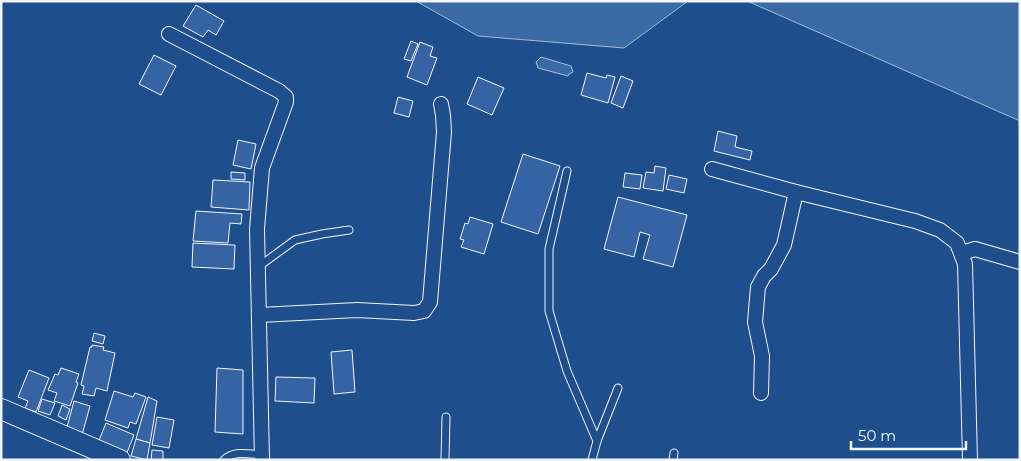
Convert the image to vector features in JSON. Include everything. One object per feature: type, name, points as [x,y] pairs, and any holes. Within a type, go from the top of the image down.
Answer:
[{"type":"street","points":[[169,34],[279,91],[286,97],[286,102],[262,168],[257,229],[262,457]]},
{"type":"street","points":[[260,315],[357,310],[414,313],[424,311],[430,302],[443,141],[441,104]]},
{"type":"street","points":[[712,169],[927,225],[949,236],[957,243],[965,264],[970,460]]},
{"type":"street","points":[[761,394],[762,356],[755,322],[758,288],[784,245],[796,192]]},
{"type":"street","points":[[962,253],[975,249],[1020,262]]},
{"type":"street","points":[[1,409],[120,460]]},
{"type":"lane","points":[[567,171],[549,249],[549,311],[566,371],[597,440]]},
{"type":"lane","points":[[258,267],[295,240],[349,230]]},
{"type":"lane","points":[[592,460],[597,440],[618,388]]},
{"type":"lane","points":[[445,460],[446,417]]},
{"type":"lane","points":[[224,460],[235,453],[262,457]]},
{"type":"water","points":[[416,1],[688,1],[624,48],[478,36]]},
{"type":"water","points":[[747,1],[1020,1],[1020,121]]},
{"type":"water","points":[[541,57],[571,66],[573,72],[568,76],[538,68],[536,62]]},
{"type":"building","points":[[196,5],[224,21],[216,35],[208,30],[203,37],[183,26]]},
{"type":"building","points":[[411,41],[418,44],[411,61],[404,59]]},
{"type":"building","points":[[420,42],[433,47],[430,56],[437,58],[427,85],[407,77]]},
{"type":"building","points":[[154,55],[176,66],[161,95],[139,84]]},
{"type":"building","points":[[587,73],[606,78],[607,75],[615,77],[608,103],[581,95]]},
{"type":"building","points":[[621,76],[633,81],[623,108],[611,103]]},
{"type":"building","points":[[478,77],[504,88],[492,115],[467,104]]},
{"type":"building","points":[[398,97],[413,101],[409,117],[394,113]]},
{"type":"building","points":[[718,131],[737,136],[735,147],[752,151],[750,160],[714,151]]},
{"type":"building","points":[[238,140],[256,144],[251,169],[233,165]]},
{"type":"building","points":[[523,154],[560,166],[538,234],[501,222]]},
{"type":"building","points":[[655,166],[666,168],[663,191],[643,188],[646,172],[654,173]]},
{"type":"building","points":[[231,172],[245,173],[245,180],[231,179]]},
{"type":"building","points":[[625,173],[642,175],[640,189],[623,187]]},
{"type":"building","points":[[669,175],[687,179],[684,193],[666,189]]},
{"type":"building","points":[[213,180],[250,182],[249,210],[211,207]]},
{"type":"building","points":[[618,197],[687,215],[673,267],[643,259],[650,235],[640,232],[634,257],[604,249]]},
{"type":"building","points":[[196,211],[242,214],[241,224],[230,223],[228,243],[193,241]]},
{"type":"building","points":[[470,217],[493,224],[484,254],[461,247],[464,240],[460,239],[465,223],[468,224]]},
{"type":"building","points":[[193,243],[235,245],[234,269],[192,267]]},
{"type":"building","points":[[94,333],[105,336],[103,344],[92,341]]},
{"type":"building","points":[[92,345],[104,347],[103,350],[115,353],[107,391],[96,388],[94,396],[82,394],[84,386],[81,385]]},
{"type":"building","points":[[352,350],[355,392],[334,394],[331,352]]},
{"type":"building","points":[[61,368],[79,374],[70,406],[54,401],[57,393],[48,390],[55,374],[58,375]]},
{"type":"building","points":[[217,368],[243,370],[243,434],[215,432]]},
{"type":"building","points":[[29,370],[49,378],[36,412],[25,408],[28,401],[18,397]]},
{"type":"building","points":[[276,377],[315,378],[314,403],[275,401]]},
{"type":"building","points":[[114,391],[133,397],[135,393],[146,397],[136,424],[130,422],[128,428],[105,420]]},
{"type":"building","points":[[148,397],[157,401],[150,443],[136,439]]},
{"type":"building","points":[[42,399],[55,403],[50,415],[38,411]]},
{"type":"building","points":[[74,401],[90,406],[82,435],[66,431]]},
{"type":"building","points":[[62,405],[70,409],[66,420],[58,416]]},
{"type":"building","points":[[157,417],[174,420],[169,448],[152,445]]},
{"type":"building","points":[[106,423],[134,435],[126,455],[98,443]]},
{"type":"building","points":[[136,439],[150,443],[147,460],[131,456]]},
{"type":"building","points":[[152,450],[163,451],[163,460],[151,460]]}]
